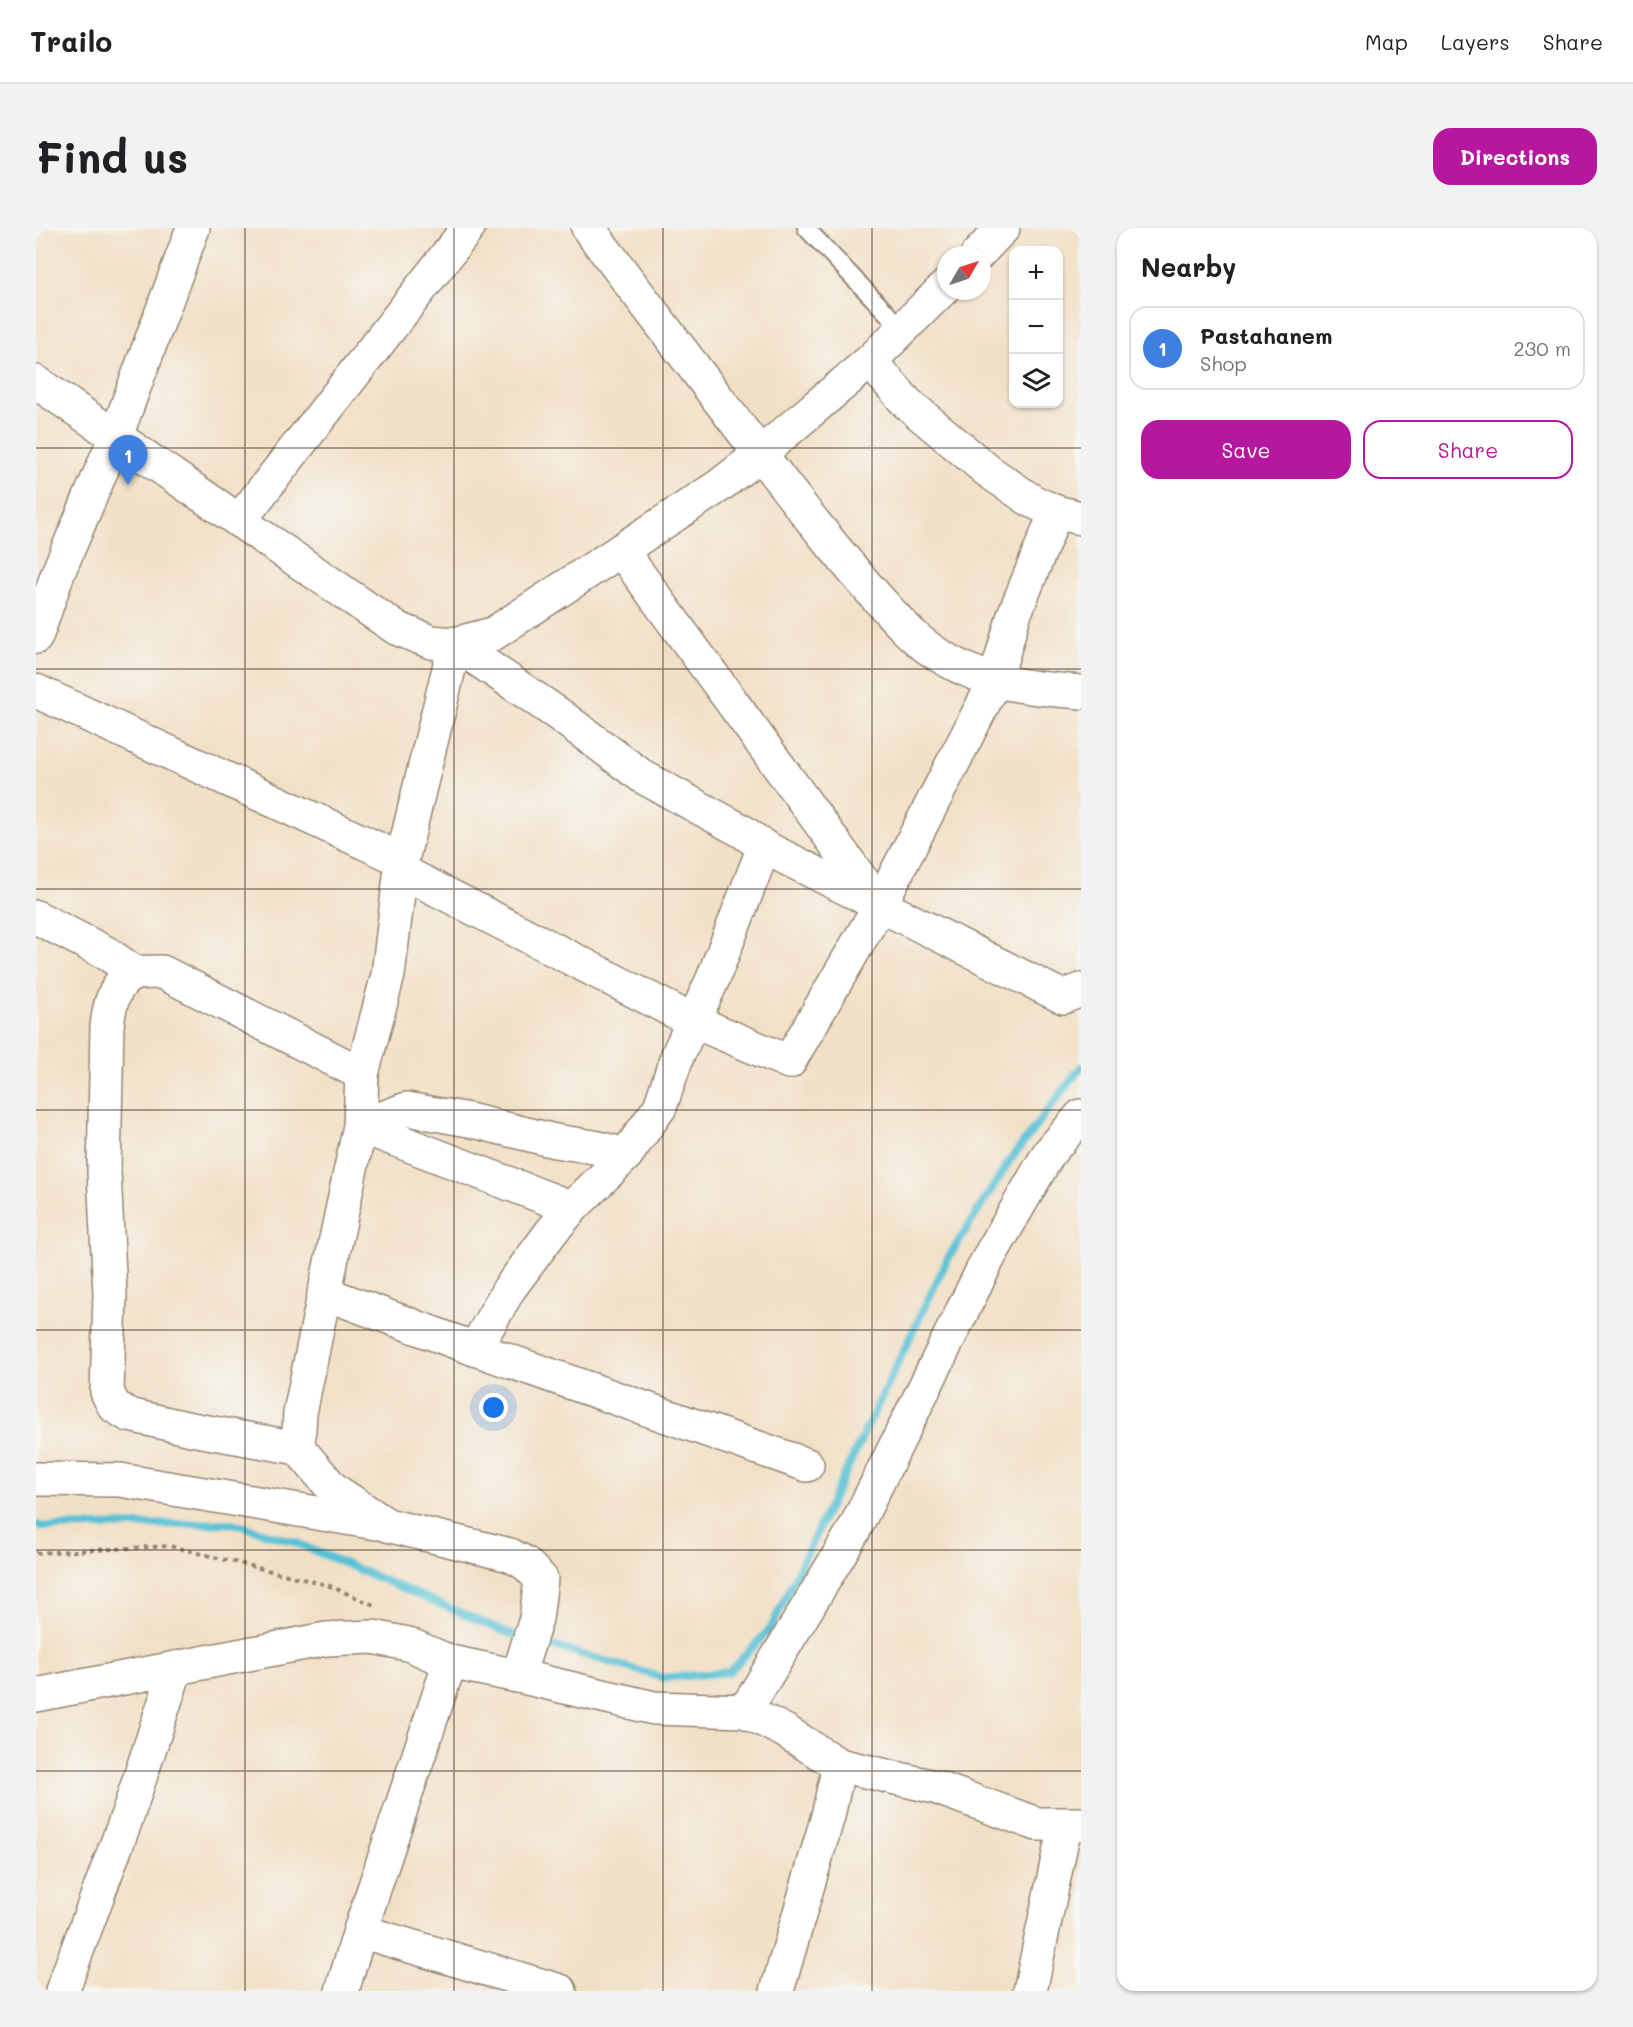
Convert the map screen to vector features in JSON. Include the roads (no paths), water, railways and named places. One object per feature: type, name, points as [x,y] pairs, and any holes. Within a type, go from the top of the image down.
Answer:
[{"type":"street","points":[[36,637],[58,573],[116,436],[193,228]]},
{"type":"street","points":[[239,521],[468,228]]},
{"type":"street","points":[[588,228],[836,550],[911,635],[935,653],[955,664],[996,681],[1034,688],[1081,692]]},
{"type":"street","points":[[986,246],[1003,228]]},
{"type":"street","points":[[36,382],[396,628],[431,642],[455,644],[493,634],[719,486],[870,361],[937,295]]},
{"type":"street","points":[[36,691],[134,735],[401,866],[693,1021],[789,1062],[880,905],[996,681],[1014,615],[1068,515],[1032,501],[988,471],[907,403],[870,361]]},
{"type":"street","points":[[621,550],[880,905]]},
{"type":"street","points":[[455,644],[558,714],[643,777],[742,831],[764,847],[1063,997],[1081,990]]},
{"type":"street","points":[[298,1448],[300,1413],[360,1126],[362,1074],[388,975],[401,866],[455,644]]},
{"type":"street","points":[[476,1349],[509,1289],[552,1231],[626,1155],[660,1107],[678,1054],[712,981],[764,847]]},
{"type":"street","points":[[36,917],[108,954],[135,973]]},
{"type":"street","points":[[362,1074],[162,972],[135,973],[120,985],[110,1006],[107,1026],[104,1171],[110,1295],[107,1392],[114,1406],[129,1415],[191,1429],[298,1448],[334,1490],[387,1525]]},
{"type":"street","points":[[360,1126],[407,1109],[470,1120],[555,1141],[626,1155]]},
{"type":"street","points":[[745,1711],[854,1530],[989,1257],[1049,1153],[1081,1116]]},
{"type":"street","points":[[360,1126],[572,1208]]},
{"type":"street","points":[[324,1293],[807,1465]]},
{"type":"street","points":[[36,1479],[120,1480],[387,1525],[510,1555],[525,1563],[541,1579],[536,1619],[520,1667]]},
{"type":"street","points":[[36,1695],[326,1639],[373,1637],[408,1644],[450,1662],[520,1667],[654,1708],[745,1711],[785,1731],[839,1765],[935,1787],[1037,1824],[1073,1824],[1030,1991]]},
{"type":"street","points":[[342,1991],[450,1662]]},
{"type":"street","points":[[62,1991],[128,1814],[176,1668]]},
{"type":"street","points":[[777,1991],[828,1816],[839,1765]]},
{"type":"street","points":[[360,1931],[560,1991]]},
{"type":"lane","points":[[806,228],[902,329]]},
{"type":"waterway","points":[[536,1641],[664,1678],[729,1672],[771,1628],[947,1260],[1010,1160],[1081,1067]]},
{"type":"waterway","points":[[36,1525],[45,1527],[232,1523],[294,1542],[508,1633],[523,1637]]},
{"type":"place","name":"Pastahanem","points":[[128,485]]}]
